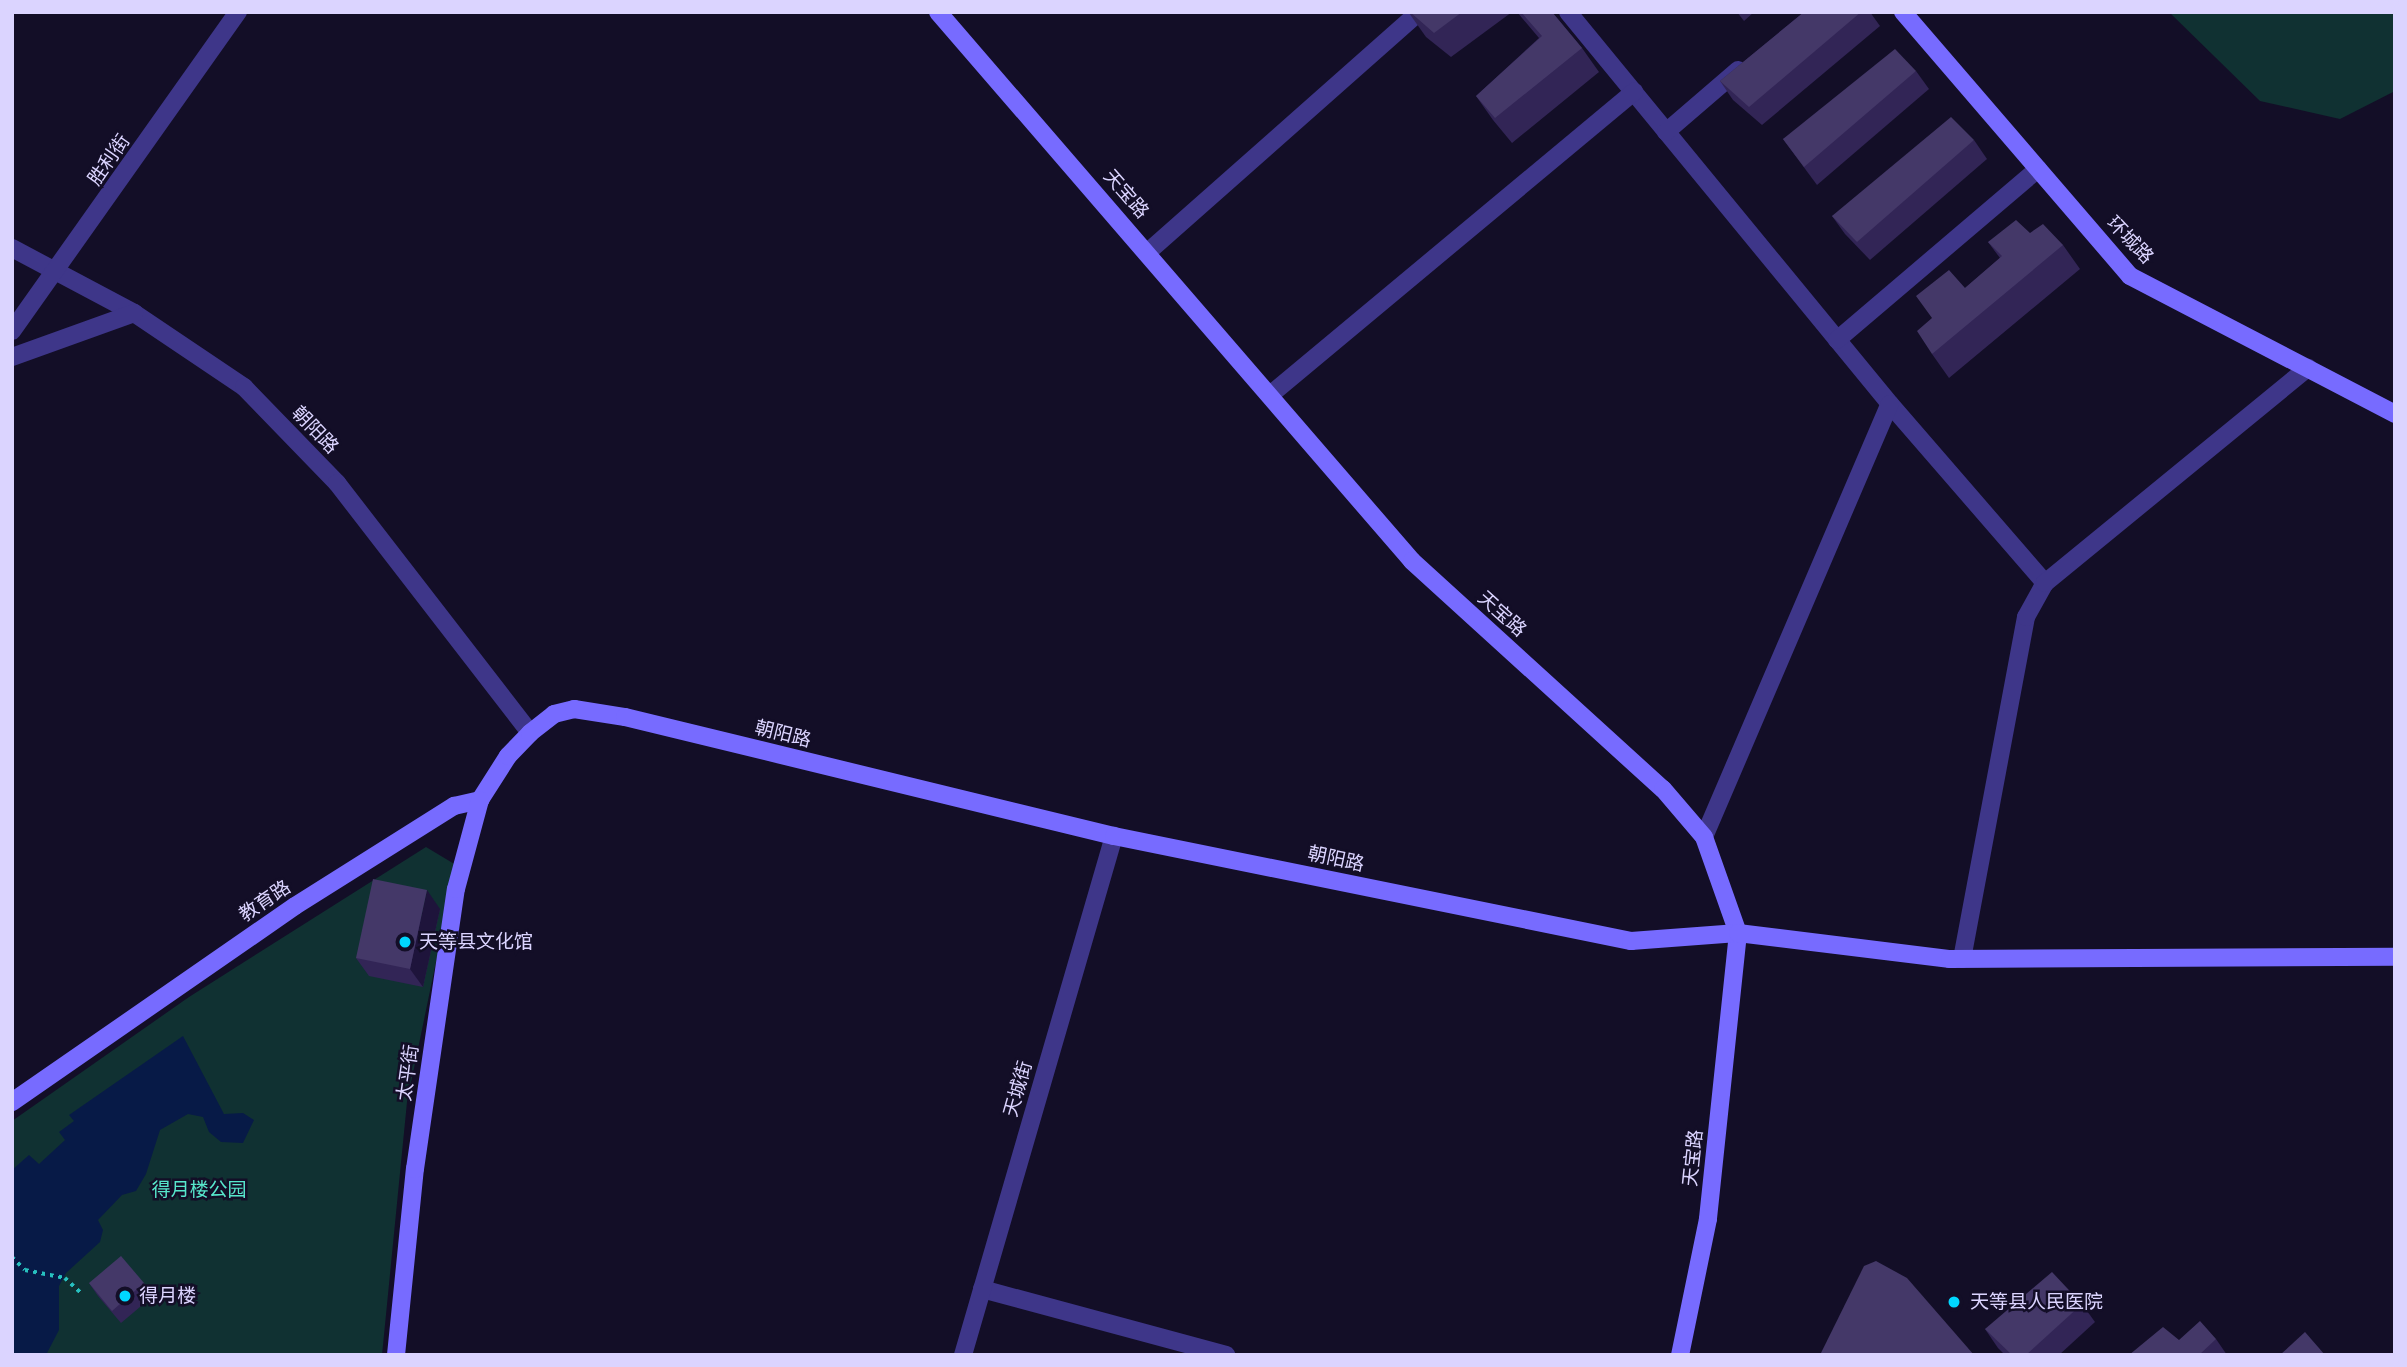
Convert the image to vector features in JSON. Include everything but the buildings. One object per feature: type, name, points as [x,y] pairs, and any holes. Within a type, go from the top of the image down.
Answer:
[{"type":"main road","name":"天宝路","points":[[938,12],[1149,251],[1412,561],[1663,789],[1704,838],[1738,933],[1708,1219],[1681,1355]]},
{"type":"main road","name":"环城路","points":[[1903,12],[2130,276],[2395,414]]},
{"type":"main road","name":"朝阳路","points":[[530,733],[554,714],[573,709],[625,717],[1114,835],[1631,941],[1738,933],[1962,959],[2395,957]]},
{"type":"main road","points":[[480,800],[508,756],[530,733]]},
{"type":"main road","name":"教育路","points":[[12,1102],[295,906],[454,806],[480,800]]},
{"type":"main road","name":"太平街","points":[[396,1355],[415,1169],[456,889],[480,800]]},
{"type":"street","name":"胜利街","points":[[12,331],[238,12]]},
{"type":"street","points":[[1149,251],[1419,12]]},
{"type":"street","points":[[1568,12],[1890,404],[2045,583]]},
{"type":"street","points":[[1666,132],[1756,55]]},
{"type":"street","points":[[1270,395],[1634,92]]},
{"type":"street","points":[[1837,340],[2038,169]]},
{"type":"street","name":"朝阳路","points":[[12,248],[134,313],[244,387],[337,482],[530,733]]},
{"type":"street","points":[[12,357],[134,313]]},
{"type":"street","points":[[1962,959],[2026,617],[2045,583],[2308,368]]},
{"type":"street","points":[[1704,838],[1890,404]]},
{"type":"street","name":"天城街","points":[[963,1355],[1114,835]]},
{"type":"street","points":[[982,1289],[1226,1355]]},
{"type":"path","points":[[12,1257],[26,1270],[65,1278],[82,1294]]},
{"type":"green space","points":[[2169,12],[2395,12],[2395,91],[2340,119],[2260,101]]},
{"type":"green space","name":"得月楼公园","points":[[426,847],[456,865],[407,1102],[382,1355],[12,1355],[12,1121],[189,997]]},
{"type":"water","points":[[183,1036],[224,1114],[243,1113],[254,1120],[243,1143],[221,1142],[209,1132],[203,1117],[188,1114],[160,1130],[146,1174],[136,1191],[122,1195],[98,1220],[103,1230],[100,1242],[66,1273],[59,1286],[59,1330],[46,1355],[12,1355],[12,1170],[29,1155],[39,1164],[65,1140],[59,1132],[74,1121],[69,1115]]},
{"type":"place","name":"天等县文化馆","points":[[405,942]]},
{"type":"place","name":"得月楼","points":[[125,1296]]},
{"type":"place","name":"天等县人民医院","points":[[1954,1302]]}]
